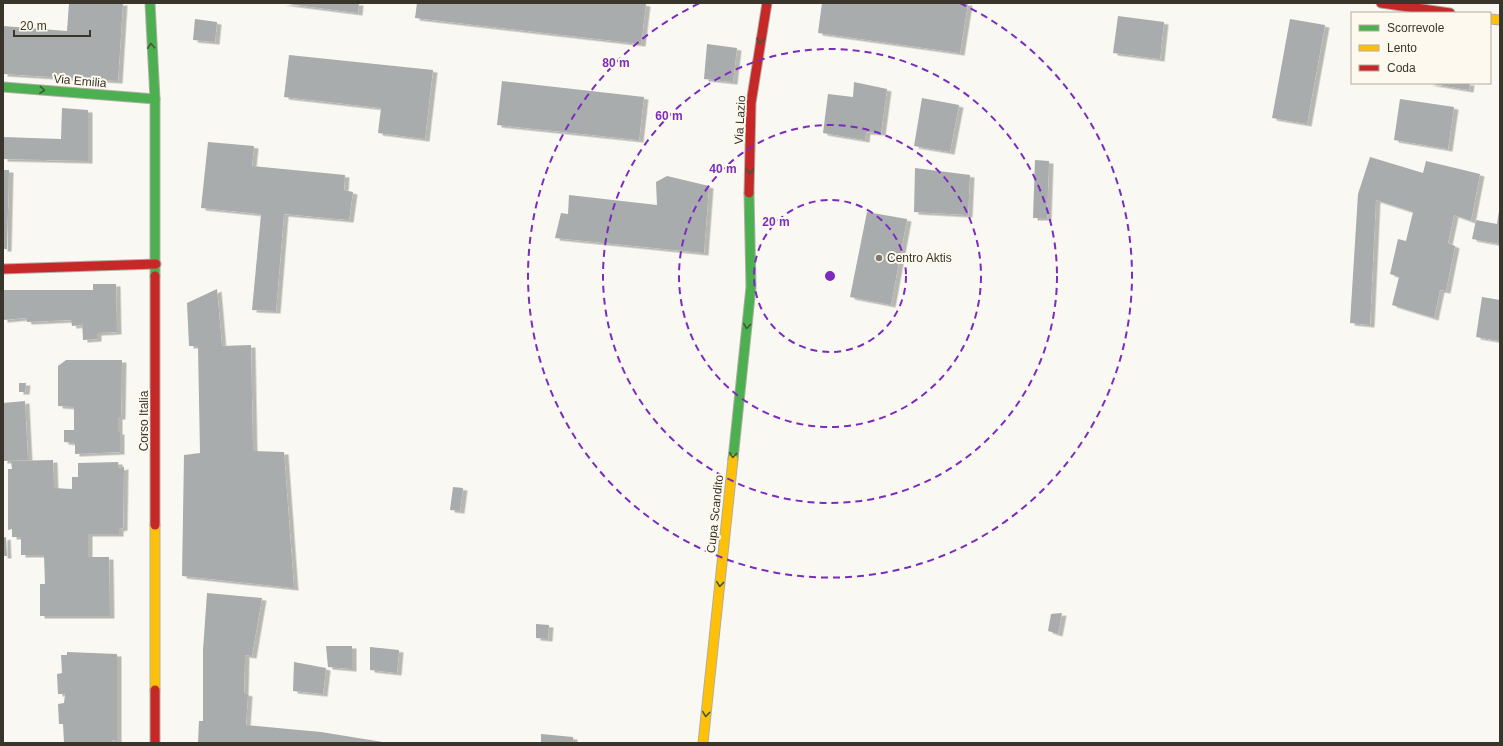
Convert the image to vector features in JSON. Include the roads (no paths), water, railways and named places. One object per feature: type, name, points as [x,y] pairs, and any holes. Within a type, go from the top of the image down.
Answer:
[{"type":"street","name":"Corso Italia","points":[[150,3],[155,99],[155,743]]},
{"type":"street","name":"Via Lazio","points":[[751,287],[749,178],[751,103],[767,3]]},
{"type":"street","points":[[1381,3],[1443,12]]},
{"type":"street","name":"Corso Italia","points":[[155,99],[162,44]]},
{"type":"street","name":"Via Emilia","points":[[3,87],[155,99]]},
{"type":"street","points":[[3,269],[156,264]]},
{"type":"street","name":"Cupa Scandito","points":[[703,743],[751,287]]},
{"type":"place","name":"Centro Aktis","points":[[879,258]]}]
